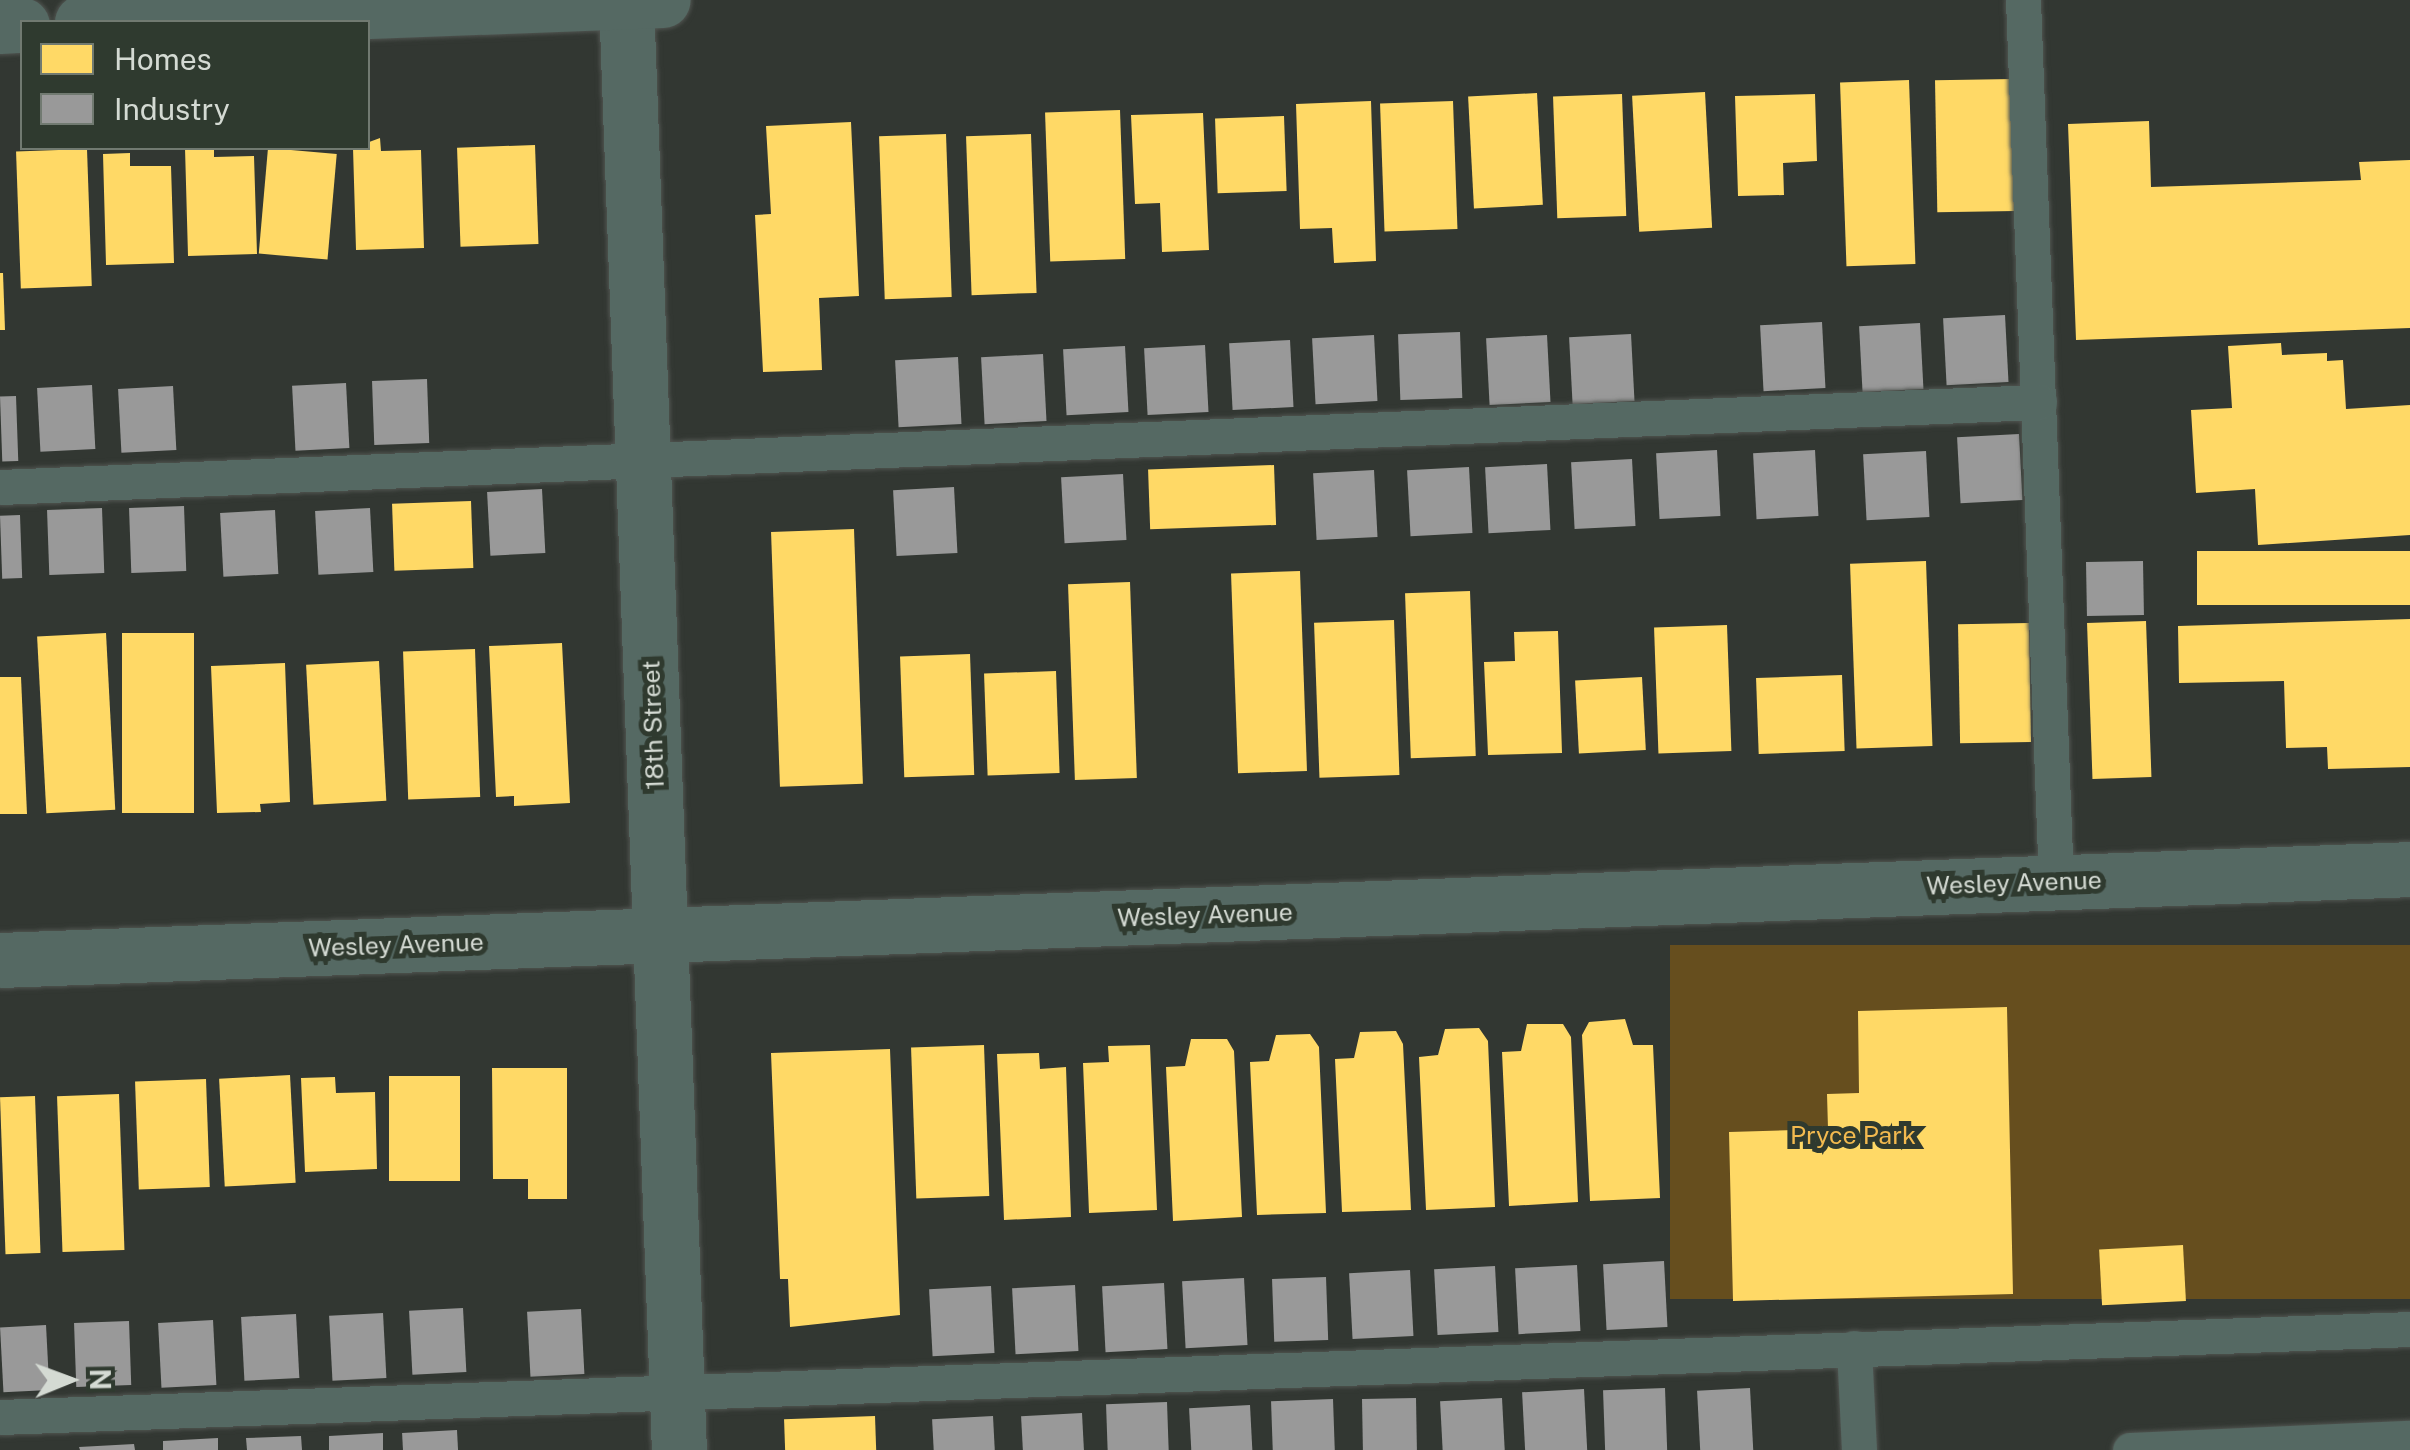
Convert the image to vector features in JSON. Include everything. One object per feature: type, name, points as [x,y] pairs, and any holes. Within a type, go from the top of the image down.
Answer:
[{"type":"street","points":[[133,20],[639,0]]},
{"type":"street","name":"18th Street","points":[[639,0],[642,460],[680,1450]]},
{"type":"street","name":"Wesley Avenue","points":[[0,960],[2410,869]]},
{"type":"lane","points":[[2023,0],[2056,882]]},
{"type":"lane","points":[[0,487],[2039,402]]},
{"type":"lane","points":[[0,1417],[677,1388],[2410,1330]]},
{"type":"lane","points":[[1854,1348],[1859,1450]]},
{"type":"lane","points":[[2130,1450],[2410,1438]]},
{"type":"green space","name":"Pryce Park","points":[[1670,945],[2410,945],[2410,1299],[1670,1299]]},
{"type":"building: Homes","points":[[2013,79],[2015,211],[1937,212],[1935,80]]},
{"type":"building: Homes","points":[[1909,80],[1915,264],[1846,266],[1840,82]]},
{"type":"building: Homes","points":[[1705,92],[1712,228],[1639,232],[1632,96]]},
{"type":"building: Homes","points":[[1537,93],[1543,205],[1474,208],[1468,97]]},
{"type":"building: Homes","points":[[1622,94],[1626,216],[1557,218],[1553,96]]},
{"type":"building: Homes","points":[[1815,94],[1817,161],[1783,163],[1784,195],[1738,196],[1735,96]]},
{"type":"building: Homes","points":[[1371,101],[1376,261],[1334,263],[1332,228],[1300,229],[1296,104]]},
{"type":"building: Homes","points":[[1453,101],[1457,229],[1385,231],[1380,104]]},
{"type":"building: Homes","points":[[1120,110],[1125,259],[1050,262],[1045,113]]},
{"type":"building: Homes","points":[[1203,113],[1209,250],[1162,252],[1160,203],[1135,204],[1131,115]]},
{"type":"building: Homes","points":[[1284,116],[1287,191],[1218,193],[1215,118]]},
{"type":"building: Homes","points":[[2149,121],[2151,187],[2361,180],[2359,162],[2410,160],[2410,328],[2076,340],[2068,124]]},
{"type":"building: Homes","points":[[851,122],[859,296],[819,298],[822,370],[763,372],[755,215],[771,214],[766,126]]},
{"type":"building: Homes","points":[[946,134],[952,297],[885,299],[879,136]]},
{"type":"building: Homes","points":[[1031,134],[1037,293],[972,295],[966,136]]},
{"type":"building: Homes","points":[[380,138],[381,151],[421,150],[424,248],[356,250],[353,150],[370,150],[370,142]]},
{"type":"building: Homes","points":[[535,145],[538,244],[461,247],[457,148]]},
{"type":"building: Homes","points":[[87,150],[92,286],[21,288],[16,151]]},
{"type":"building: Homes","points":[[185,150],[214,150],[214,157],[254,156],[257,254],[188,256]]},
{"type":"building: Homes","points":[[268,150],[337,154],[327,260],[259,254]]},
{"type":"building: Homes","points":[[130,153],[130,166],[171,166],[174,263],[106,265],[103,154]]},
{"type":"building: Homes","points":[[3,273],[5,330],[0,330]]},
{"type":"building: Homes","points":[[2281,343],[2282,355],[2327,353],[2327,361],[2343,360],[2346,409],[2410,405],[2410,535],[2258,545],[2255,489],[2196,493],[2191,410],[2232,408],[2228,346]]},
{"type":"building: Homes","points":[[1274,465],[1276,525],[1150,529],[1148,469]]},
{"type":"building: Homes","points":[[471,501],[473,568],[394,571],[392,504]]},
{"type":"building: Homes","points":[[854,529],[863,784],[780,787],[771,532]]},
{"type":"building: Homes","points":[[2197,551],[2410,551],[2410,605],[2197,605]]},
{"type":"building: Homes","points":[[1926,561],[1932,746],[1857,749],[1850,564]]},
{"type":"building: Homes","points":[[1300,571],[1307,771],[1238,773],[1231,573]]},
{"type":"building: Homes","points":[[1130,582],[1137,778],[1075,780],[1068,584]]},
{"type":"building: Homes","points":[[1470,591],[1476,756],[1411,758],[1405,593]]},
{"type":"building: Homes","points":[[2410,619],[2410,767],[2328,769],[2327,747],[2286,748],[2284,681],[2179,683],[2178,626]]},
{"type":"building: Homes","points":[[1394,620],[1399,775],[1319,778],[1314,623]]},
{"type":"building: Homes","points":[[2146,621],[2151,777],[2092,779],[2087,623]]},
{"type":"building: Homes","points":[[2029,623],[2031,742],[1960,743],[1958,624]]},
{"type":"building: Homes","points":[[1727,625],[1731,751],[1658,753],[1654,628]]},
{"type":"building: Homes","points":[[1558,631],[1562,753],[1488,755],[1484,662],[1515,661],[1514,632]]},
{"type":"building: Homes","points":[[106,633],[115,810],[46,813],[37,637]]},
{"type":"building: Homes","points":[[122,633],[194,633],[194,813],[122,813]]},
{"type":"building: Homes","points":[[562,643],[570,803],[514,806],[514,796],[496,797],[489,646]]},
{"type":"building: Homes","points":[[475,649],[480,797],[408,799],[403,652]]},
{"type":"building: Homes","points":[[970,654],[974,775],[904,777],[900,656]]},
{"type":"building: Homes","points":[[379,661],[386,801],[313,805],[306,665]]},
{"type":"building: Homes","points":[[285,663],[290,802],[260,804],[261,812],[217,813],[211,666]]},
{"type":"building: Homes","points":[[1056,671],[1060,773],[988,775],[984,674]]},
{"type":"building: Homes","points":[[1842,675],[1845,751],[1759,754],[1756,678]]},
{"type":"building: Homes","points":[[0,677],[21,677],[27,814],[0,814]]},
{"type":"building: Homes","points":[[1642,677],[1646,750],[1579,753],[1575,681]]},
{"type":"building: Homes","points":[[2007,1007],[2013,1294],[1733,1301],[1729,1132],[1828,1129],[1827,1094],[1859,1093],[1858,1011]]},
{"type":"building: Homes","points":[[1625,1019],[1633,1045],[1653,1045],[1660,1198],[1590,1201],[1582,1035],[1589,1022]]},
{"type":"building: Homes","points":[[1527,1024],[1563,1024],[1571,1037],[1578,1202],[1509,1206],[1502,1052],[1521,1051]]},
{"type":"building: Homes","points":[[1479,1028],[1488,1041],[1495,1207],[1426,1210],[1419,1057],[1438,1055],[1445,1029]]},
{"type":"building: Homes","points":[[1396,1031],[1403,1044],[1411,1210],[1342,1212],[1335,1059],[1354,1058],[1360,1032]]},
{"type":"building: Homes","points":[[1310,1034],[1319,1047],[1326,1213],[1257,1215],[1250,1062],[1269,1061],[1276,1035]]},
{"type":"building: Homes","points":[[1191,1039],[1227,1039],[1234,1051],[1242,1217],[1173,1221],[1166,1067],[1185,1066]]},
{"type":"building: Homes","points":[[984,1045],[989,1196],[916,1198],[911,1048]]},
{"type":"building: Homes","points":[[1150,1045],[1157,1210],[1089,1213],[1083,1063],[1109,1062],[1108,1046]]},
{"type":"building: Homes","points":[[890,1049],[900,1315],[790,1327],[788,1279],[780,1279],[771,1053]]},
{"type":"building: Homes","points":[[1039,1053],[1040,1069],[1066,1067],[1071,1217],[1004,1220],[997,1054]]},
{"type":"building: Homes","points":[[492,1068],[567,1068],[567,1199],[528,1199],[528,1179],[493,1179]]},
{"type":"building: Homes","points":[[290,1075],[296,1183],[225,1187],[219,1079]]},
{"type":"building: Homes","points":[[389,1076],[460,1076],[460,1181],[389,1181]]},
{"type":"building: Homes","points":[[335,1077],[336,1093],[375,1092],[377,1169],[305,1172],[301,1078]]},
{"type":"building: Homes","points":[[206,1079],[210,1187],[139,1189],[135,1081]]},
{"type":"building: Homes","points":[[119,1094],[124,1250],[62,1252],[57,1096]]},
{"type":"building: Homes","points":[[35,1096],[40,1253],[6,1254],[0,1097]]},
{"type":"building: Homes","points":[[2183,1245],[2186,1301],[2102,1305],[2099,1249]]},
{"type":"building: Homes","points":[[875,1416],[876,1450],[785,1450],[784,1419]]},
{"type":"building: Industry","points":[[2005,315],[2009,382],[1947,385],[1943,318]]},
{"type":"building: Industry","points":[[1822,322],[1825,388],[1764,391],[1760,325]]},
{"type":"building: Industry","points":[[1920,323],[1923,389],[1863,392],[1859,326]]},
{"type":"building: Industry","points":[[1460,332],[1462,398],[1400,400],[1398,334]]},
{"type":"building: Industry","points":[[1631,334],[1635,401],[1573,404],[1569,337]]},
{"type":"building: Industry","points":[[1374,335],[1377,401],[1316,404],[1312,338]]},
{"type":"building: Industry","points":[[1547,335],[1551,402],[1490,405],[1486,338]]},
{"type":"building: Industry","points":[[1290,340],[1294,407],[1233,410],[1229,343]]},
{"type":"building: Industry","points":[[1205,345],[1209,412],[1148,415],[1144,348]]},
{"type":"building: Industry","points":[[1125,346],[1128,412],[1067,415],[1063,349]]},
{"type":"building: Industry","points":[[1043,354],[1047,421],[985,424],[981,357]]},
{"type":"building: Industry","points":[[958,357],[962,424],[899,427],[895,360]]},
{"type":"building: Industry","points":[[427,379],[429,443],[374,445],[372,381]]},
{"type":"building: Industry","points":[[346,383],[349,448],[295,451],[292,386]]},
{"type":"building: Industry","points":[[92,385],[95,449],[40,452],[37,388]]},
{"type":"building: Industry","points":[[173,386],[176,450],[121,453],[118,389]]},
{"type":"building: Industry","points":[[16,396],[18,461],[2,462],[0,397]]},
{"type":"building: Industry","points":[[2019,434],[2022,500],[1961,503],[1957,437]]},
{"type":"building: Industry","points":[[1717,450],[1720,516],[1660,519],[1656,453]]},
{"type":"building: Industry","points":[[1815,450],[1818,516],[1757,519],[1753,453]]},
{"type":"building: Industry","points":[[1926,451],[1929,517],[1867,520],[1863,454]]},
{"type":"building: Industry","points":[[1632,459],[1636,526],[1575,529],[1571,462]]},
{"type":"building: Industry","points":[[1547,464],[1550,530],[1489,533],[1485,467]]},
{"type":"building: Industry","points":[[1469,467],[1472,533],[1411,536],[1407,470]]},
{"type":"building: Industry","points":[[1374,470],[1378,537],[1317,540],[1313,473]]},
{"type":"building: Industry","points":[[1123,474],[1126,540],[1065,543],[1061,477]]},
{"type":"building: Industry","points":[[954,487],[957,553],[897,556],[893,490]]},
{"type":"building: Industry","points":[[542,489],[545,553],[490,556],[487,492]]},
{"type":"building: Industry","points":[[184,506],[186,571],[131,573],[129,508]]},
{"type":"building: Industry","points":[[102,508],[104,573],[49,575],[47,510]]},
{"type":"building: Industry","points":[[370,508],[373,572],[318,575],[315,511]]},
{"type":"building: Industry","points":[[275,510],[278,574],[223,577],[220,513]]},
{"type":"building: Industry","points":[[20,515],[22,578],[2,579],[0,516]]},
{"type":"building: Industry","points":[[2143,561],[2144,615],[2087,616],[2086,562]]},
{"type":"building: Industry","points":[[1664,1261],[1667,1327],[1607,1330],[1603,1264]]},
{"type":"building: Industry","points":[[1577,1265],[1580,1331],[1519,1334],[1515,1268]]},
{"type":"building: Industry","points":[[1495,1266],[1498,1332],[1438,1335],[1434,1269]]},
{"type":"building: Industry","points":[[1410,1270],[1413,1336],[1353,1339],[1349,1273]]},
{"type":"building: Industry","points":[[1326,1277],[1328,1340],[1274,1342],[1272,1279]]},
{"type":"building: Industry","points":[[1244,1278],[1248,1345],[1186,1348],[1182,1281]]},
{"type":"building: Industry","points":[[1164,1283],[1167,1349],[1106,1352],[1102,1286]]},
{"type":"building: Industry","points":[[1075,1285],[1078,1351],[1016,1354],[1012,1288]]},
{"type":"building: Industry","points":[[991,1286],[995,1353],[933,1356],[929,1289]]},
{"type":"building: Industry","points":[[463,1308],[466,1372],[412,1375],[409,1311]]},
{"type":"building: Industry","points":[[581,1309],[584,1374],[530,1377],[527,1312]]},
{"type":"building: Industry","points":[[383,1313],[386,1378],[332,1381],[329,1316]]},
{"type":"building: Industry","points":[[296,1314],[299,1378],[244,1381],[241,1317]]},
{"type":"building: Industry","points":[[213,1320],[216,1385],[161,1388],[158,1323]]},
{"type":"building: Industry","points":[[129,1321],[131,1385],[76,1387],[74,1323]]},
{"type":"building: Industry","points":[[46,1325],[49,1390],[3,1392],[0,1327]]},
{"type":"building: Industry","points":[[1665,1388],[1667,1450],[1605,1450],[1603,1390]]},
{"type":"building: Industry","points":[[1750,1388],[1753,1450],[1700,1450],[1697,1391]]},
{"type":"building: Industry","points":[[1584,1389],[1587,1450],[1525,1450],[1522,1392]]},
{"type":"building: Industry","points":[[1416,1398],[1417,1450],[1363,1450],[1362,1399]]},
{"type":"building: Industry","points":[[1502,1398],[1505,1450],[1443,1450],[1440,1401]]},
{"type":"building: Industry","points":[[1333,1399],[1335,1450],[1273,1450],[1271,1401]]},
{"type":"building: Industry","points":[[1167,1402],[1169,1450],[1108,1450],[1106,1404]]},
{"type":"building: Industry","points":[[1250,1405],[1252,1450],[1191,1450],[1189,1408]]},
{"type":"building: Industry","points":[[1082,1413],[1084,1450],[1023,1450],[1021,1416]]},
{"type":"building: Industry","points":[[993,1416],[995,1450],[934,1450],[932,1419]]},
{"type":"building: Industry","points":[[457,1430],[458,1450],[403,1450],[402,1433]]},
{"type":"building: Industry","points":[[383,1433],[383,1450],[329,1450],[329,1436]]},
{"type":"building: Industry","points":[[301,1436],[302,1450],[247,1450],[246,1438]]},
{"type":"building: Industry","points":[[218,1438],[218,1450],[163,1450],[163,1441]]},
{"type":"building: Industry","points":[[134,1444],[135,1450],[79,1447]]}]
